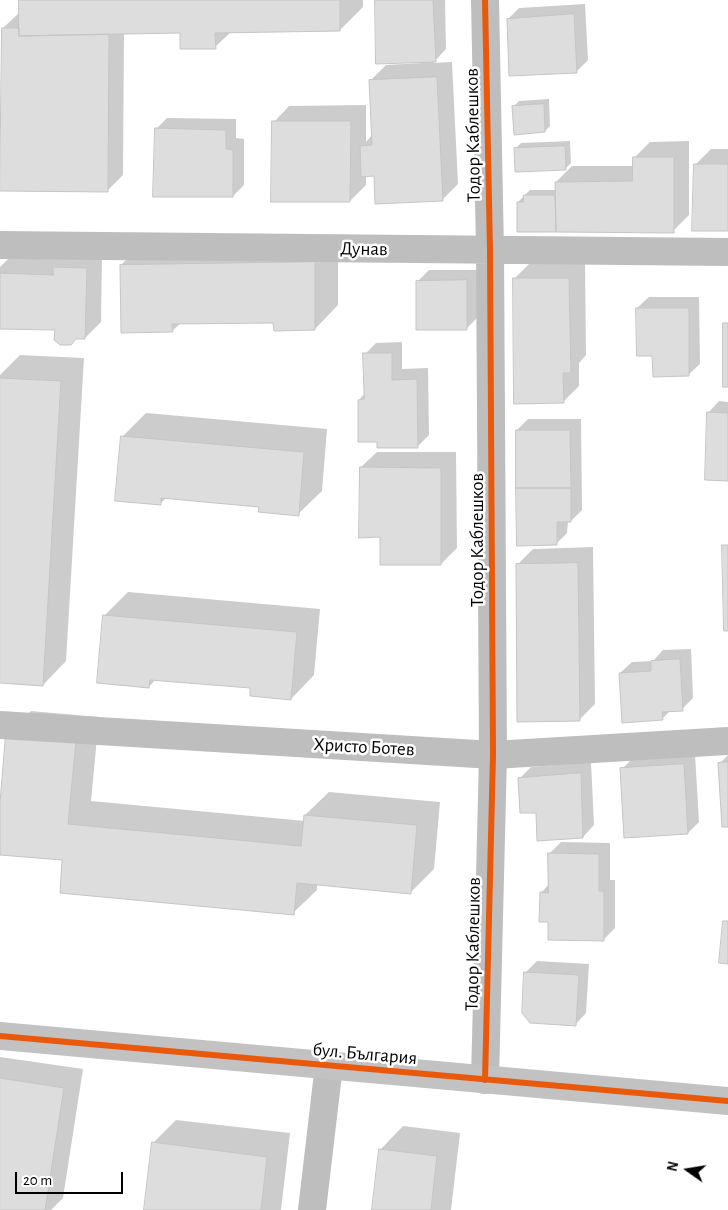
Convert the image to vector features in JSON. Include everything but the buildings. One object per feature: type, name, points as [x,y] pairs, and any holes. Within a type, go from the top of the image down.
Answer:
[{"type":"street","name":"Тодор Каблешков","points":[[485,0],[490,250],[493,755],[485,1080]]},
{"type":"street","name":"Дунав","points":[[0,245],[728,252]]},
{"type":"street","name":"Христо Ботев","points":[[0,725],[493,755],[728,741]]},
{"type":"street","name":"бул. България","points":[[0,1036],[728,1101]]},
{"type":"street","points":[[312,1210],[329,1066]]},
{"type":"cycle path","points":[[485,0],[490,250],[493,755],[485,1080]]},
{"type":"cycle path","points":[[0,1036],[728,1101]]}]
